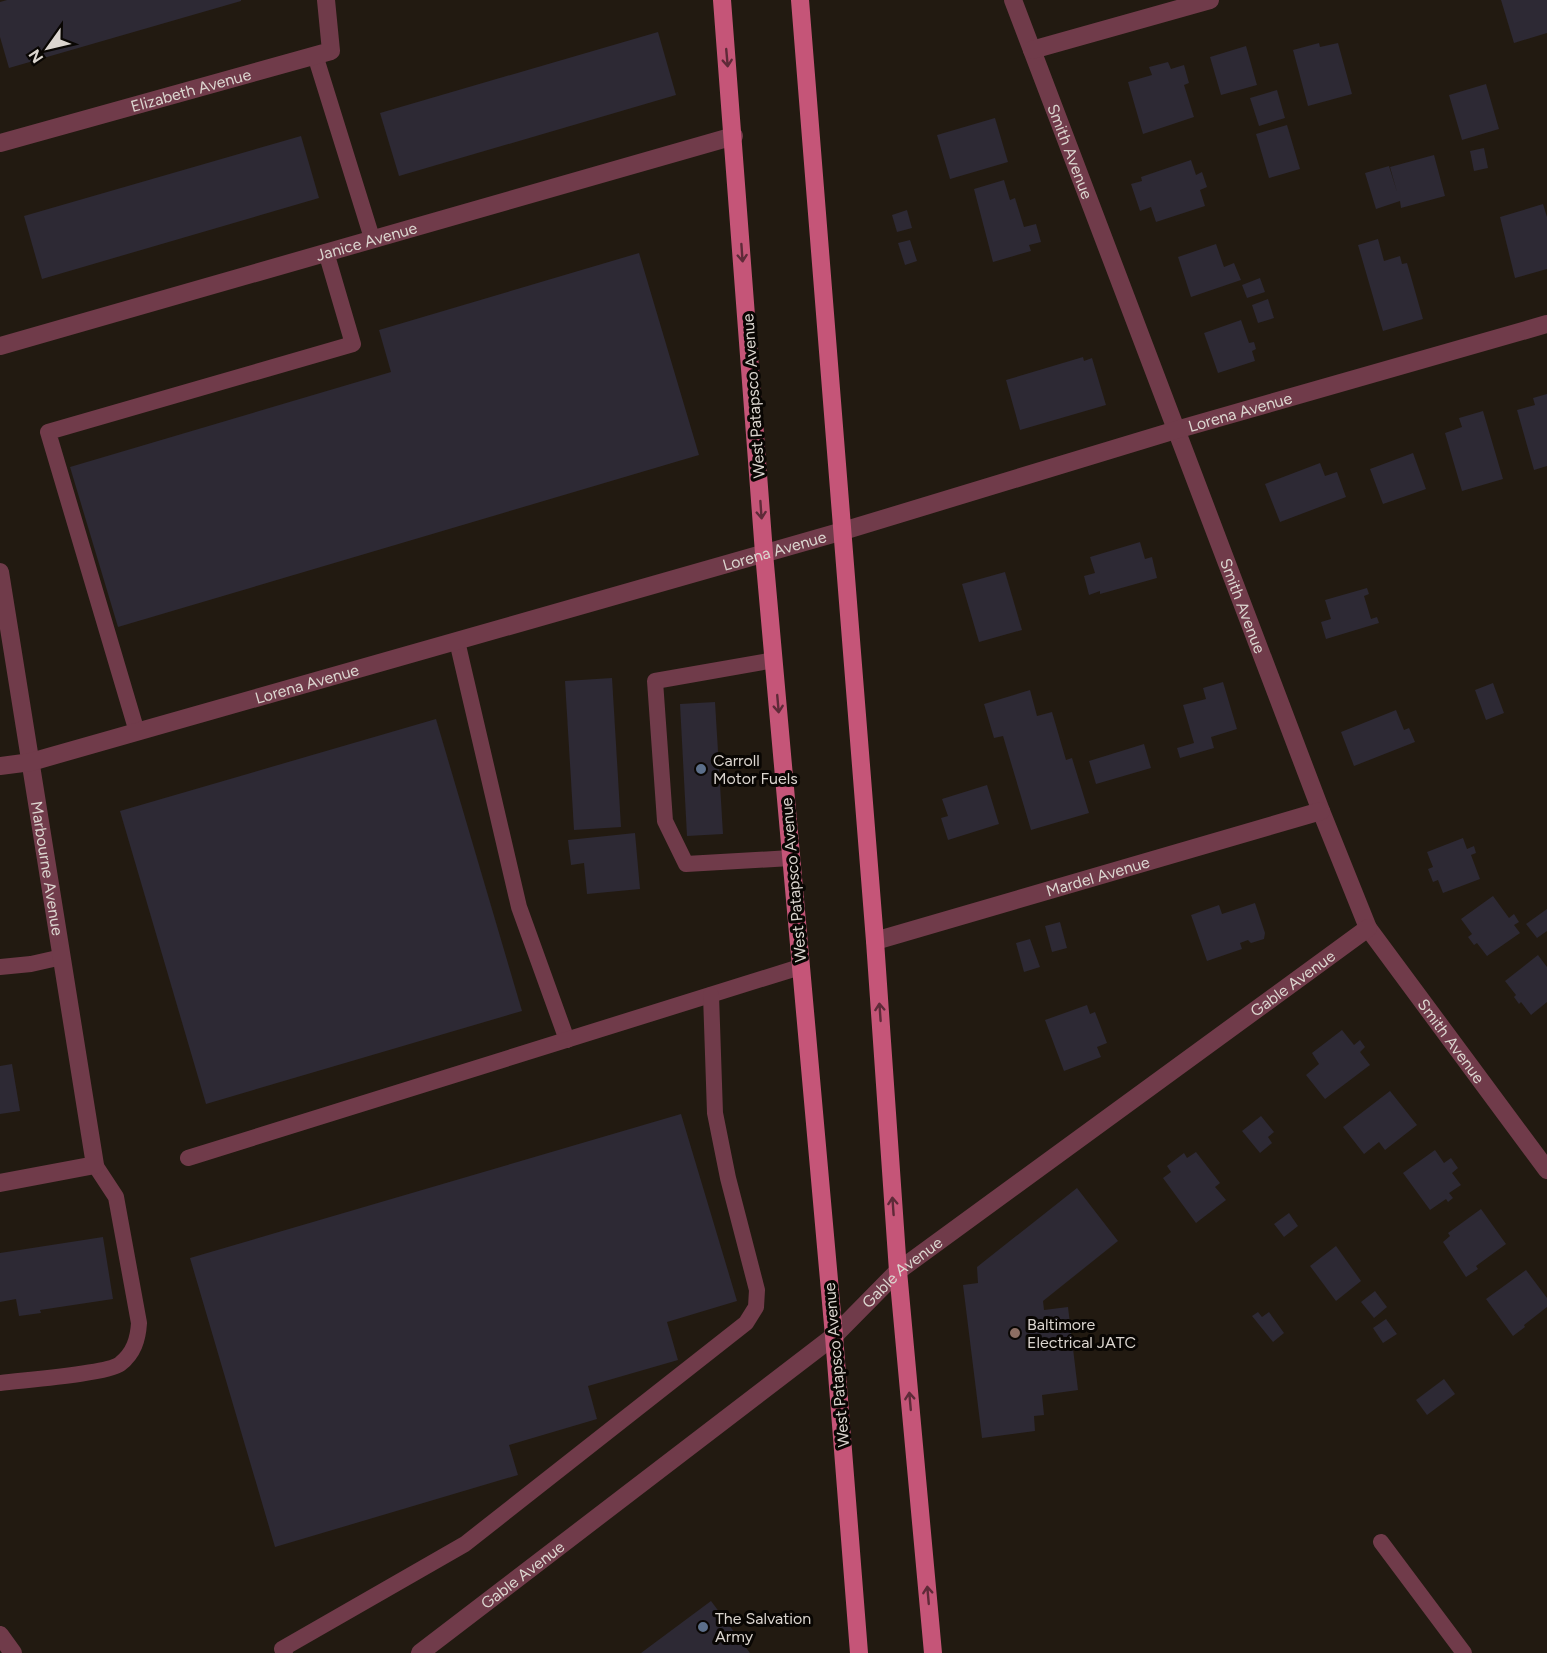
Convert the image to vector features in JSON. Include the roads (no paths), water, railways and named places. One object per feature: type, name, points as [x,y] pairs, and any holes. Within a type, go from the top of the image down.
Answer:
[{"type":"main road","name":"West Patapsco Avenue","points":[[722,0],[764,553],[834,1336],[859,1653]]},
{"type":"main road","points":[[800,0],[875,941],[898,1271],[933,1653]]},
{"type":"street","points":[[315,55],[331,51],[326,0]]},
{"type":"street","name":"Smith Avenue","points":[[1013,0],[1321,812],[1368,928],[1547,1170]]},
{"type":"street","points":[[1032,50],[1210,0]]},
{"type":"street","name":"Elizabeth Avenue","points":[[0,143],[315,55]]},
{"type":"street","name":"Janice Avenue","points":[[0,346],[734,136]]},
{"type":"street","name":"Lorena Avenue","points":[[0,766],[31,762],[843,531],[1176,430],[1547,324]]},
{"type":"street","name":"Marbourne Avenue","points":[[0,572],[95,1165]]},
{"type":"street","name":"Mardel Avenue","points":[[875,941],[1321,812]]},
{"type":"street","name":"Gable Avenue","points":[[420,1653],[834,1336],[898,1271],[1368,928]]},
{"type":"street","points":[[0,1183],[95,1165]]},
{"type":"street","points":[[0,1635],[13,1653]]},
{"type":"lane","points":[[315,55],[372,238]]},
{"type":"lane","points":[[137,732],[48,432],[353,344],[326,252]]},
{"type":"lane","points":[[457,641],[519,907],[567,1040]]},
{"type":"lane","points":[[774,660],[655,681],[665,820],[686,864],[791,858]]},
{"type":"lane","points":[[0,967],[31,964],[62,957]]},
{"type":"lane","points":[[188,1158],[800,967]]},
{"type":"lane","points":[[285,1653],[282,1649],[465,1544],[746,1323],[756,1307],[757,1290],[728,1178],[715,1113],[711,994]]},
{"type":"lane","points":[[0,1383],[101,1371],[118,1365],[129,1354],[138,1339],[139,1323],[116,1197],[95,1165]]},
{"type":"lane","points":[[1381,1542],[1464,1653]]},
{"type":"place","name":"Carroll Motor Fuels","points":[[701,769]]},
{"type":"place","name":"Baltimore Electrical JATC","points":[[1015,1333]]},
{"type":"place","name":"The Salvation Army","points":[[703,1627]]}]
